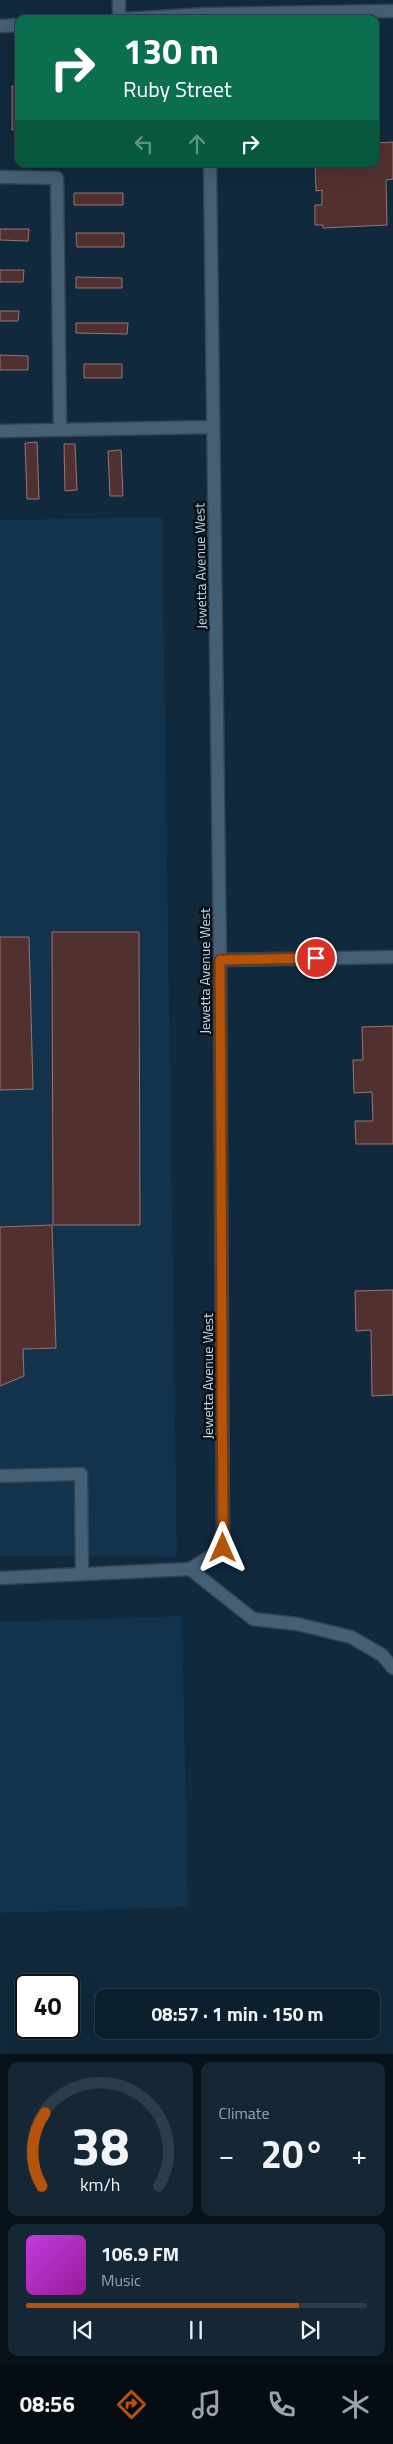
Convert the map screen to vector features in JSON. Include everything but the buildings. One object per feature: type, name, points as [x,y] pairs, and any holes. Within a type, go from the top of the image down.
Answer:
[{"type":"street","points":[[119,0],[119,15]]},
{"type":"street","points":[[245,15],[393,11]]},
{"type":"street","points":[[0,26],[15,25]]},
{"type":"street","name":"Jewetta Avenue West","points":[[0,1578],[190,1569],[223,1548],[220,960],[210,167]]},
{"type":"street","points":[[0,176],[57,178],[60,430]]},
{"type":"street","points":[[0,430],[213,427]]},
{"type":"street","points":[[220,960],[393,957]]},
{"type":"street","points":[[0,1476],[81,1474],[82,1574]]},
{"type":"street","points":[[190,1569],[252,1619],[296,1624],[351,1636],[382,1655],[393,1668]]},
{"type":"shaded area","points":[[162,517],[177,1557],[0,1556],[0,520]]},
{"type":"shaded area","points":[[182,1616],[188,1907],[0,1913],[0,1622]]},
{"type":"route","points":[[223,1548],[220,960],[316,958]]}]
